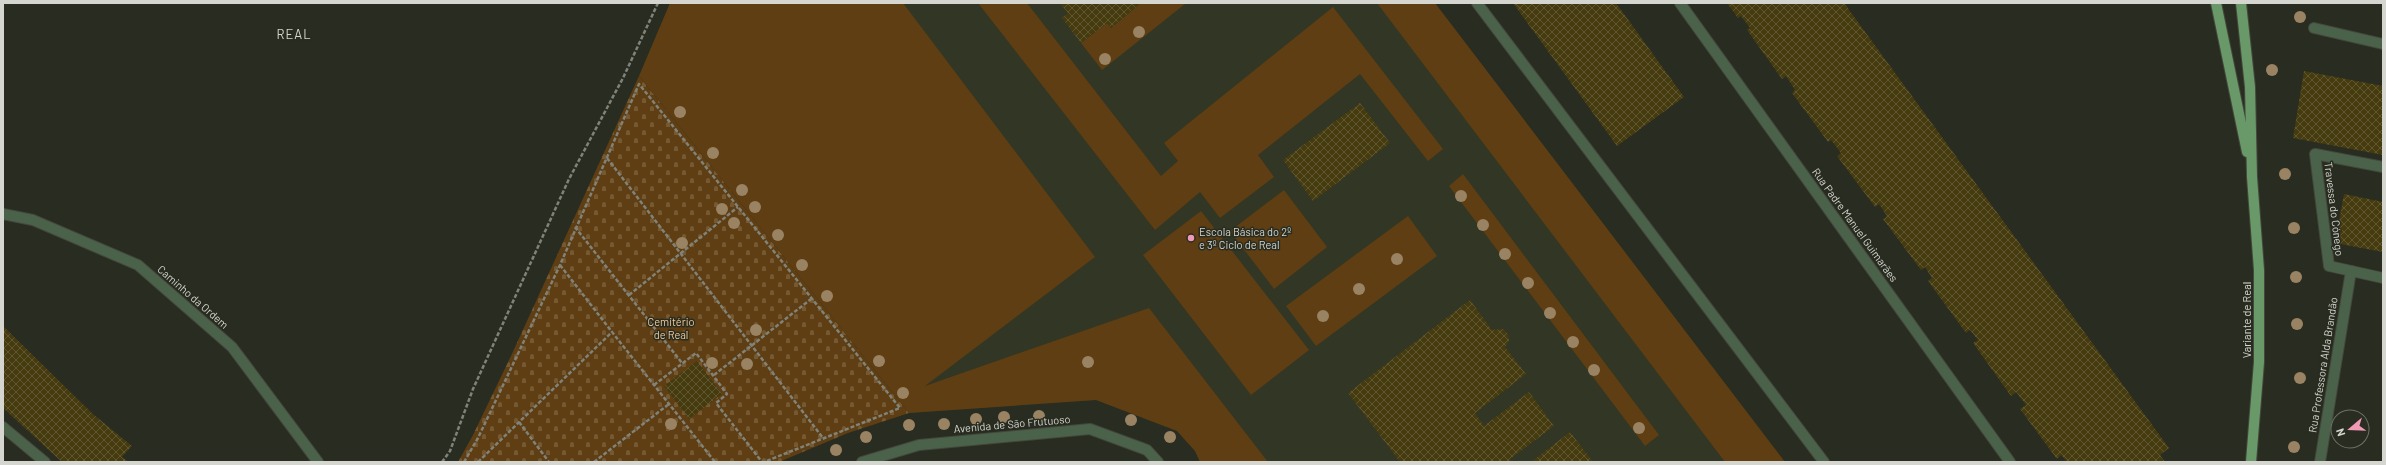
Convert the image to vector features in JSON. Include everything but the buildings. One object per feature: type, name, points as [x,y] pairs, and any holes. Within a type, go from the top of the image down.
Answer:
[{"type":"main road","name":"Variante de Real","points":[[2216,3],[2252,177]]},
{"type":"main road","name":"Variante de Real","points":[[2241,3],[2250,88],[2252,177],[2259,270],[2259,354],[2251,462]]},
{"type":"street","points":[[1477,3],[1824,462]]},
{"type":"street","name":"Rua Padre Manuel Guimarães","points":[[1680,3],[2010,462]]},
{"type":"street","points":[[2314,28],[2383,44]]},
{"type":"street","name":"Travessa do Cónego","points":[[2351,271],[2329,266],[2315,154],[2383,167]]},
{"type":"street","name":"Caminho da Ordem","points":[[3,214],[33,220],[138,265],[232,347],[318,462]]},
{"type":"street","points":[[2351,271],[2383,278]]},
{"type":"street","name":"Rua Professora Alda Brandão","points":[[2320,462],[2351,271]]},
{"type":"street","points":[[3,427],[45,462]]},
{"type":"street","name":"Avenida de São Frutuoso","points":[[862,462],[919,445],[1090,429],[1147,450],[1158,462]]},
{"type":"path","points":[[442,462],[450,451],[473,389],[566,186],[623,78],[658,3]]},
{"type":"path","points":[[464,462],[478,438],[560,265],[575,227],[639,84],[900,408],[763,462],[716,403],[727,394],[696,353],[654,385]]},
{"type":"path","points":[[607,158],[823,438]]},
{"type":"path","points":[[629,295],[738,207]]},
{"type":"path","points":[[575,227],[682,363]]},
{"type":"path","points":[[560,265],[715,462]]},
{"type":"path","points":[[714,375],[811,299]]},
{"type":"path","points":[[478,462],[612,332]]},
{"type":"path","points":[[594,462],[669,404]]},
{"type":"path","points":[[519,422],[549,462]]},
{"type":"shaded area","name":"Escola Básica do 2º e 3º Ciclo de Real","points":[[670,3],[1435,3],[1785,462],[1200,462],[1195,451],[1177,431],[1096,400],[909,413],[639,76]]},
{"type":"green space","points":[[670,3],[903,3],[1095,257],[925,386],[1149,308],[1268,462],[1200,462],[1195,451],[1177,431],[1096,400],[909,413],[639,76]]},
{"type":"green space","points":[[978,3],[1027,3],[1161,176],[1178,161],[1164,143],[1333,7],[1443,149],[1428,161],[1360,74],[1258,155],[1274,177],[1220,218],[1200,192],[1155,230]]},
{"type":"green space","points":[[1141,3],[1185,4],[1102,70],[1081,43],[1107,23],[1111,28]]},
{"type":"green space","points":[[1377,3],[1435,3],[1785,462],[1725,462]]},
{"type":"green space","name":"Cemitério de Real","points":[[639,76],[909,413],[848,433],[779,462],[458,462],[473,435],[511,356]]},
{"type":"green space","points":[[1463,174],[1659,435],[1645,446],[1449,186]]},
{"type":"green space","points":[[1284,190],[1327,247],[1274,289],[1230,231]]},
{"type":"green space","points":[[1201,211],[1309,350],[1251,395],[1143,255]]},
{"type":"green space","points":[[1408,216],[1437,256],[1316,346],[1286,306]]},
{"type":"place","name":"Escola Básica do 2º e 3º Ciclo de Real","points":[[1191,238]]},
{"type":"district","name":"REAL","points":[[294,34]]}]
